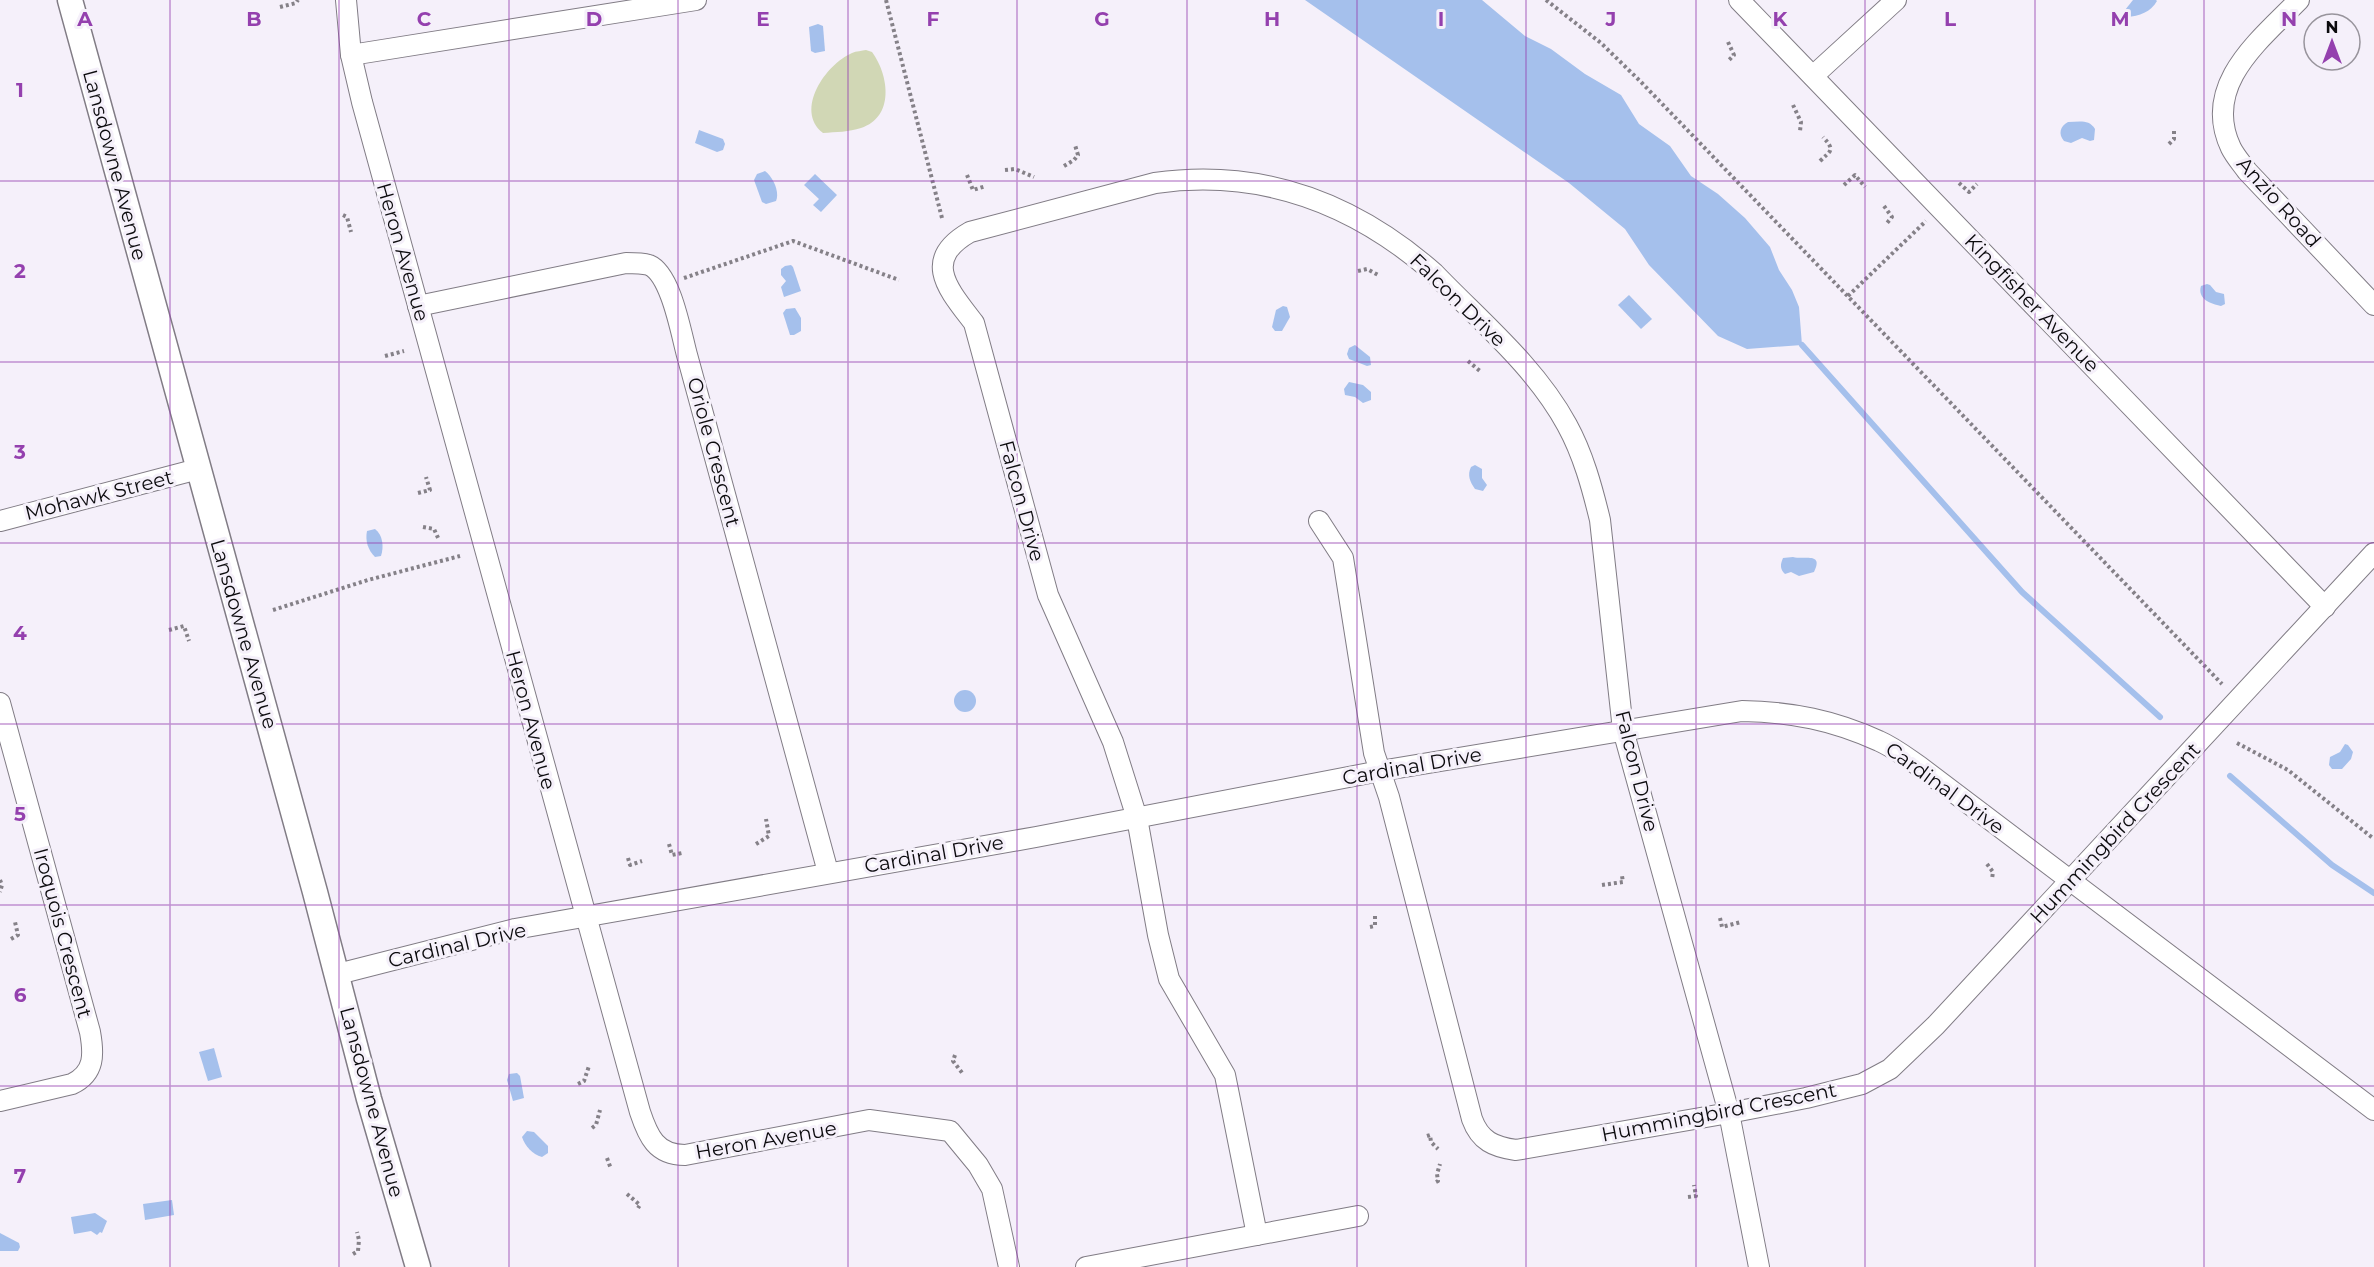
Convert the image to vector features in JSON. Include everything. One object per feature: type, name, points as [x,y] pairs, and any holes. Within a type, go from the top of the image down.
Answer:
[{"type":"main road","name":"Lansdowne Avenue","points":[[70,0],[338,974],[369,1096],[418,1267]]},
{"type":"street","name":"Heron Avenue","points":[[346,0],[351,55],[362,102],[645,1129],[654,1145],[666,1152],[685,1155],[869,1120],[950,1131],[978,1165],[992,1189],[1009,1267]]},
{"type":"street","points":[[351,55],[696,0]]},
{"type":"street","name":"Kingfisher Avenue","points":[[1739,0],[2325,606]]},
{"type":"street","points":[[1813,76],[1896,0]]},
{"type":"street","name":"Anzio Road","points":[[2299,0],[2234,70],[2223,114],[2226,131],[2232,148],[2247,171],[2374,305]]},
{"type":"street","name":"Falcon Drive","points":[[1257,1235],[1225,1075],[1169,979],[1158,935],[1137,818],[1113,742],[1048,595],[974,323],[947,288],[942,271],[949,247],[970,232],[1155,183],[1215,180],[1257,183],[1302,194],[1347,213],[1417,258],[1499,338],[1527,370],[1567,424],[1593,487],[1600,521],[1623,730],[1729,1113],[1759,1267]]},
{"type":"street","points":[[418,306],[626,263],[650,266],[659,273],[666,284]]},
{"type":"street","name":"Oriole Crescent","points":[[666,284],[828,872]]},
{"type":"street","name":"Mohawk Street","points":[[0,521],[198,470]]},
{"type":"street","name":"Hummingbird Crescent","points":[[1319,521],[1343,558],[1374,753],[1472,1119],[1485,1140],[1493,1145],[1516,1150],[1806,1098],[1862,1084],[1890,1069],[1920,1042],[2374,553]]},
{"type":"street","name":"Iroquois Crescent","points":[[0,703],[90,1032],[94,1054],[87,1073],[81,1080],[56,1090],[0,1101]]},
{"type":"street","name":"Cardinal Drive","points":[[338,974],[478,937],[1137,818],[1380,771],[1742,711],[1779,712],[1825,720],[1881,741],[1919,766],[2374,1110]]},
{"type":"street","points":[[1086,1267],[1358,1216]]},
{"type":"path","points":[[280,7],[296,3],[298,0]]},
{"type":"path","points":[[886,0],[942,218]]},
{"type":"path","points":[[1546,0],[1601,43],[1641,82],[2222,684]]},
{"type":"path","points":[[1728,42],[1734,55],[1728,61]]},
{"type":"path","points":[[1794,105],[1801,122],[1800,131]]},
{"type":"path","points":[[2169,144],[2174,139],[2174,128]]},
{"type":"path","points":[[1820,161],[1829,155],[1830,151],[1830,144],[1823,137]]},
{"type":"path","points":[[1064,166],[1078,155],[1075,145]]},
{"type":"path","points":[[1005,170],[1015,169],[1034,177]]},
{"type":"path","points":[[967,175],[973,190],[986,186]]},
{"type":"path","points":[[1844,185],[1855,175],[1865,187]]},
{"type":"path","points":[[1959,183],[1969,192],[1977,184]]},
{"type":"path","points":[[1884,206],[1892,217],[1887,223]]},
{"type":"path","points":[[1848,296],[1940,208]]},
{"type":"path","points":[[343,215],[347,216],[351,232]]},
{"type":"path","points":[[666,284],[794,241],[899,280]]},
{"type":"path","points":[[1358,271],[1367,269],[1380,276]]},
{"type":"path","points":[[385,356],[404,351]]},
{"type":"path","points":[[1468,361],[1480,371]]},
{"type":"path","points":[[418,493],[430,490],[426,477]]},
{"type":"path","points":[[423,527],[434,529],[439,540]]},
{"type":"path","points":[[273,610],[368,580],[460,556]]},
{"type":"path","points":[[169,630],[184,626],[189,641]]},
{"type":"path","points":[[2237,743],[2289,770],[2374,839]]},
{"type":"path","points":[[756,844],[769,836],[766,819]]},
{"type":"path","points":[[669,844],[672,855],[682,853]]},
{"type":"path","points":[[628,858],[630,864],[642,861]]},
{"type":"path","points":[[1987,864],[1993,872],[1992,879]]},
{"type":"path","points":[[1602,885],[1623,882],[1622,876]]},
{"type":"path","points":[[0,880],[2,885],[0,892]]},
{"type":"path","points":[[1370,927],[1375,926],[1375,915]]},
{"type":"path","points":[[1720,918],[1722,927],[1741,922]]},
{"type":"path","points":[[11,939],[18,935],[15,922]]},
{"type":"path","points":[[955,1055],[953,1061],[963,1074]]},
{"type":"path","points":[[578,1084],[584,1081],[589,1066]]},
{"type":"path","points":[[592,1128],[596,1125],[600,1110]]},
{"type":"path","points":[[1427,1136],[1430,1135],[1431,1142],[1438,1149]]},
{"type":"path","points":[[607,1158],[611,1169]]},
{"type":"path","points":[[1436,1182],[1440,1164]]},
{"type":"path","points":[[1688,1197],[1696,1196],[1694,1185]]},
{"type":"path","points":[[627,1194],[640,1205],[638,1208]]},
{"type":"path","points":[[353,1254],[358,1251],[357,1232]]},
{"type":"green space","points":[[866,50],[872,52],[878,61],[885,83],[884,105],[879,115],[872,123],[861,128],[823,133],[815,123],[812,112],[817,88],[832,67],[842,59],[854,52]]},
{"type":"water","points":[[1305,0],[1482,0],[1525,36],[1551,49],[1585,74],[1621,95],[1639,124],[1670,146],[1691,176],[1718,194],[1745,218],[1770,247],[1779,270],[1792,290],[1799,307],[1802,345],[1747,349],[1718,336],[1649,265],[1625,229],[1569,183]]},
{"type":"water","points":[[2133,0],[2157,1],[2144,13],[2127,17],[2125,10]]},
{"type":"water","points":[[818,24],[823,26],[825,51],[815,53],[811,51],[809,27]]},
{"type":"water","points":[[2068,122],[2083,122],[2093,126],[2094,140],[2082,138],[2071,143],[2064,141],[2061,130]]},
{"type":"water","points":[[699,130],[723,139],[725,144],[723,150],[717,152],[695,143]]},
{"type":"water","points":[[765,171],[773,181],[777,193],[776,201],[766,204],[762,202],[754,180],[757,174]]},
{"type":"water","points":[[815,174],[837,195],[821,212],[813,205],[819,199],[804,185]]},
{"type":"water","points":[[791,265],[801,291],[784,297],[781,287],[786,281],[781,275],[781,269]]},
{"type":"water","points":[[2207,284],[2216,292],[2224,294],[2225,304],[2217,305],[2203,298],[2200,291],[2201,286]]},
{"type":"water","points":[[1629,295],[1652,319],[1641,329],[1618,305]]},
{"type":"water","points":[[1283,306],[1287,307],[1290,317],[1282,331],[1275,331],[1272,327],[1276,310]]},
{"type":"water","points":[[795,308],[801,318],[801,331],[790,335],[783,313],[786,309]]},
{"type":"water","points":[[1355,345],[1370,357],[1371,365],[1367,366],[1349,359],[1347,354],[1349,348]]},
{"type":"water","points":[[1349,382],[1363,385],[1371,392],[1371,400],[1363,403],[1355,397],[1345,395],[1344,389]]},
{"type":"water","points":[[1475,465],[1482,469],[1482,478],[1487,485],[1483,491],[1475,489],[1470,478],[1471,467]]},
{"type":"water","points":[[375,529],[380,534],[383,545],[381,556],[375,557],[366,538],[367,531]]},
{"type":"water","points":[[1783,558],[1815,559],[1814,572],[1799,576],[1791,572],[1785,574],[1781,567]]},
{"type":"water","points":[[965,690],[973,693],[976,701],[973,709],[965,712],[957,709],[954,701],[957,693]]},
{"type":"water","points":[[2345,744],[2353,752],[2351,759],[2342,769],[2332,769],[2329,765],[2330,757],[2340,752]]},
{"type":"water","points":[[214,1048],[222,1077],[208,1081],[199,1052]]},
{"type":"water","points":[[517,1073],[520,1076],[524,1098],[513,1101],[507,1080],[509,1074]]},
{"type":"water","points":[[527,1131],[534,1132],[548,1146],[548,1153],[542,1157],[529,1149],[522,1137]]},
{"type":"water","points":[[172,1200],[174,1215],[145,1220],[143,1204]]},
{"type":"water","points":[[95,1213],[107,1221],[102,1233],[97,1235],[91,1231],[74,1234],[71,1217]]},
{"type":"water","points":[[0,1233],[19,1243],[18,1251],[0,1251]]},
{"type":"waterway","points":[[1802,345],[2022,592],[2160,717]]},
{"type":"waterway","points":[[2230,776],[2332,865],[2374,893]]}]
